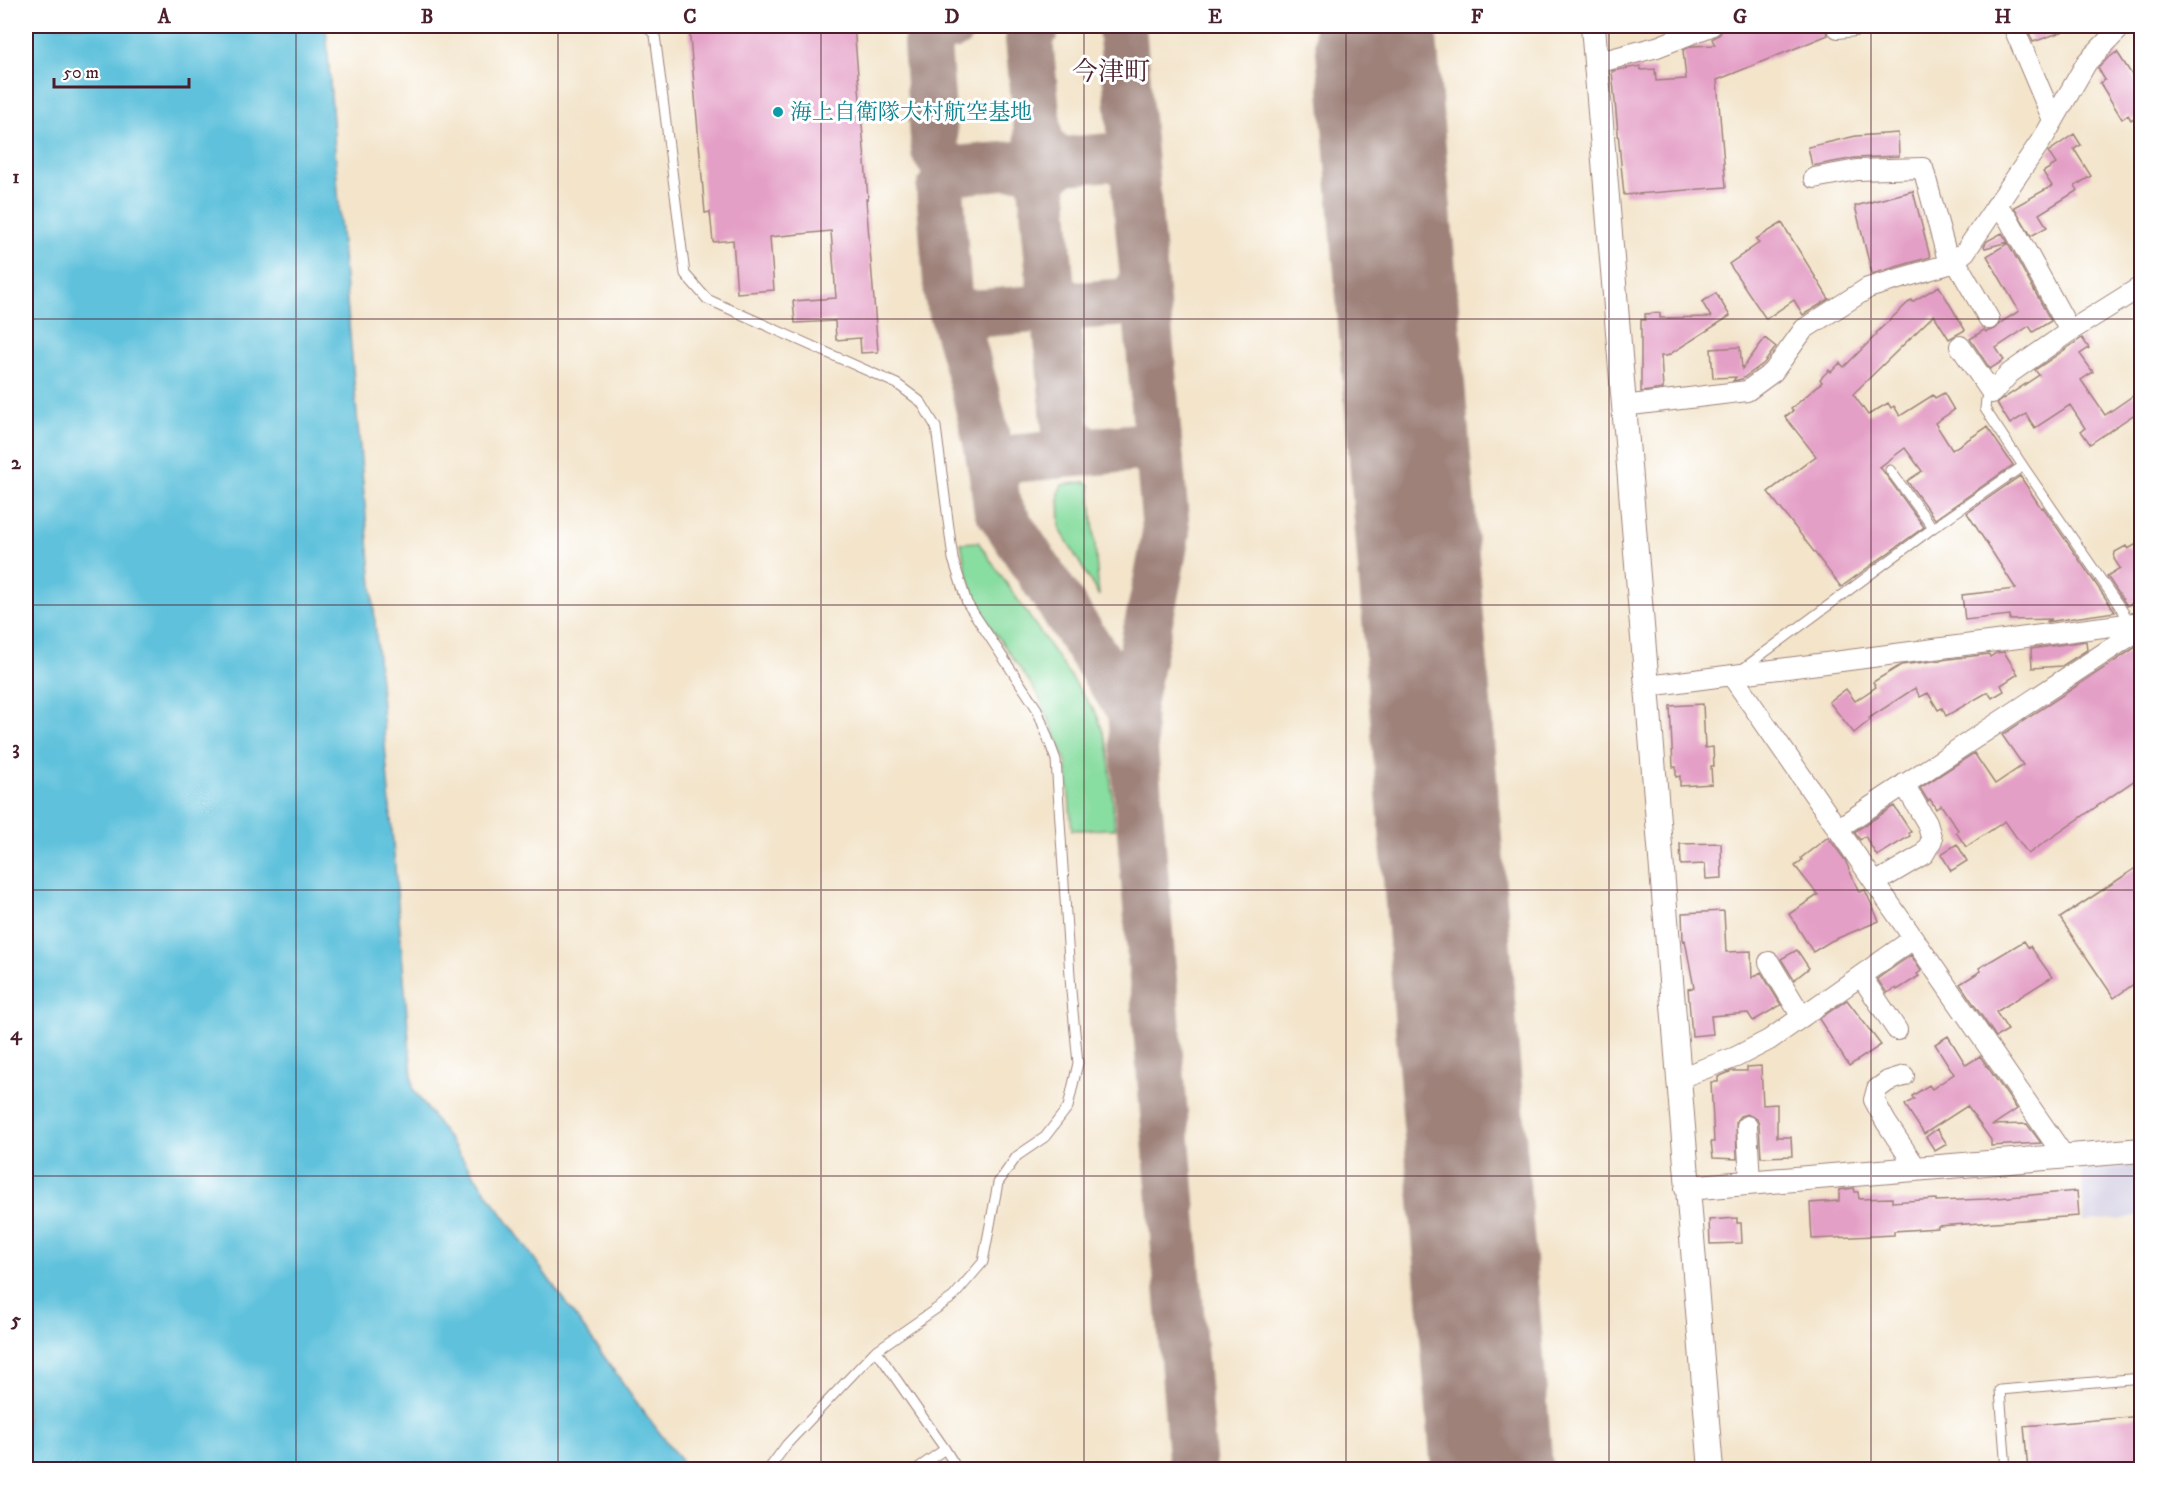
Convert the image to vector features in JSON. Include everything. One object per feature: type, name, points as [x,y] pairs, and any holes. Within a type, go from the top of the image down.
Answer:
[{"type":"street","points":[[1593,26],[1712,1470]]},
{"type":"street","points":[[1596,63],[1657,47],[1711,26]]},
{"type":"street","points":[[1836,26],[1838,28],[1854,26]]},
{"type":"street","points":[[2013,26],[2053,120]]},
{"type":"street","points":[[1623,406],[1747,391],[1773,372],[1804,329],[1868,288],[1952,262],[1965,252],[2045,135],[2087,62],[2122,26]]},
{"type":"street","points":[[1814,178],[1857,170],[1923,168],[1952,262],[1989,318]]},
{"type":"street","points":[[1996,206],[2008,218],[2070,331]]},
{"type":"street","points":[[1960,346],[1992,393],[2010,373],[2070,331],[2142,286]]},
{"type":"street","points":[[1648,686],[2138,625]]},
{"type":"street","points":[[1837,829],[2138,625]]},
{"type":"street","points":[[1732,676],[2064,1156]]},
{"type":"street","points":[[1875,883],[1924,854],[1932,840],[1927,823],[1904,784]]},
{"type":"street","points":[[1679,1078],[1769,1040],[1913,939]]},
{"type":"street","points":[[1769,962],[1802,1017]]},
{"type":"street","points":[[1861,976],[1897,1030]]},
{"type":"street","points":[[1904,1076],[1888,1081],[1877,1089],[1874,1100],[1917,1168]]},
{"type":"street","points":[[1747,1126],[1750,1182]]},
{"type":"street","points":[[1687,1188],[2142,1150]]},
{"type":"lane","points":[[646,26],[656,30],[685,274],[707,299],[897,384],[921,402],[936,427],[953,559],[967,603],[1037,709],[1056,760],[1078,1063],[1068,1107],[1045,1137],[1017,1156],[998,1183],[983,1262],[953,1297],[876,1350],[787,1444],[768,1470]]},
{"type":"lane","points":[[1992,393],[1986,399],[1985,409],[2023,466],[2138,625]]},
{"type":"lane","points":[[1732,676],[1933,528],[2023,466]]},
{"type":"lane","points":[[1890,470],[1933,528]]},
{"type":"lane","points":[[876,1350],[958,1470]]},
{"type":"lane","points":[[2006,1470],[2000,1390],[2142,1378]]},
{"type":"lane","points":[[915,1470],[945,1449]]},
{"type":"shaded area","points":[[2141,1165],[2141,1217],[2084,1221],[2082,1170]]},
{"type":"green space","points":[[1085,482],[1090,485],[1099,596],[1060,529],[1059,491],[1062,485]]},
{"type":"green space","points":[[978,542],[1097,715],[1108,746],[1115,829],[1072,830],[1066,761],[1038,694],[989,624],[974,594],[966,570],[961,543]]},
{"type":"water","points":[[26,26],[326,26],[341,233],[413,1089],[640,1407],[687,1469],[26,1469]]},
{"type":"building","name":"海上自衛隊大村航空基地","points":[[689,26],[854,26],[878,352],[861,353],[860,338],[836,340],[835,321],[795,323],[793,301],[836,298],[831,231],[770,237],[774,290],[737,293],[733,240],[713,242],[710,212],[705,213]]},
{"type":"building","points":[[1733,26],[1824,26],[1828,35],[1717,80],[1726,187],[1624,195],[1612,71],[1640,66],[1641,70],[1655,69],[1656,81],[1686,79],[1683,50],[1692,46],[1715,45],[1712,39],[1722,30]]},
{"type":"building","points":[[2026,26],[2073,26],[2073,28],[2033,42]]},
{"type":"building","points":[[2117,52],[2142,90],[2142,113],[2131,120],[2128,115],[2122,119],[2100,83],[2105,80],[2098,68]]},
{"type":"building","points":[[1898,133],[1899,156],[1855,158],[1812,166],[1808,147],[1856,136]]},
{"type":"building","points":[[2074,134],[2081,145],[2074,149],[2091,176],[2075,186],[2078,190],[2039,214],[2047,227],[2031,236],[2014,207],[2052,186],[2043,172],[2056,164],[2048,152]]},
{"type":"building","points":[[1913,191],[1930,257],[1872,274],[1855,206]]},
{"type":"building","points":[[1782,223],[1829,299],[1803,315],[1794,300],[1766,319],[1729,264],[1759,243],[1756,239]]},
{"type":"building","points":[[2002,233],[2008,242],[1985,248],[1987,241]]},
{"type":"building","points":[[2008,243],[2051,321],[2033,332],[2029,326],[1996,348],[2004,360],[1990,369],[1970,339],[1984,330],[1986,332],[1995,329],[2019,311],[1987,256]]},
{"type":"building","points":[[1939,286],[1965,330],[1949,339],[1934,315],[1853,394],[1868,415],[1888,403],[1891,408],[1894,406],[1900,416],[1933,395],[1935,398],[1944,393],[1954,410],[1935,423],[1952,450],[1987,427],[2013,465],[1935,519],[1907,481],[1922,471],[1905,448],[1880,467],[1924,527],[1841,587],[1768,492],[1816,456],[1785,417],[1822,382],[1820,379],[1829,370],[1831,372],[1840,363],[1844,367],[1911,300],[1912,302]]},
{"type":"building","points":[[1716,293],[1730,316],[1667,356],[1661,356],[1663,389],[1641,392],[1641,320],[1645,320],[1645,314],[1660,313],[1660,318],[1711,317],[1702,302]]},
{"type":"building","points":[[1765,338],[1776,347],[1764,363],[1742,379],[1733,381],[1736,377],[1713,378],[1711,349],[1740,347],[1742,369]]},
{"type":"building","points":[[2082,338],[2089,348],[2080,354],[2093,372],[2081,380],[2105,415],[2134,395],[2142,409],[2090,444],[2081,431],[2085,428],[2070,405],[2035,428],[2026,414],[2010,424],[1997,403],[2039,375],[2035,370]]},
{"type":"building","points":[[2020,476],[2115,612],[2046,622],[2052,619],[2010,620],[2010,615],[1965,620],[1962,595],[2016,589],[1967,513]]},
{"type":"building","points":[[2142,541],[2142,598],[2127,606],[2107,576],[2120,568],[2114,559],[2115,552],[2126,546],[2128,549]]},
{"type":"building","points":[[2086,641],[2087,650],[2062,666],[2032,668],[2031,649]]},
{"type":"building","points":[[2142,643],[2142,775],[2028,854],[2005,821],[1966,847],[1956,832],[1958,830],[1941,805],[1936,809],[1920,788],[1974,753],[1995,784],[2023,765],[2002,735]]},
{"type":"building","points":[[2004,652],[2018,674],[2001,685],[2004,691],[1992,698],[1988,692],[1946,716],[1942,708],[1938,710],[1928,693],[1920,697],[1915,688],[1869,718],[1870,720],[1854,733],[1829,702],[1846,689],[1855,701],[1876,687],[1873,682],[1901,665],[1989,654],[1990,657]]},
{"type":"building","points":[[1703,704],[1705,748],[1713,747],[1712,784],[1680,786],[1680,776],[1676,777],[1676,767],[1673,767],[1670,706]]},
{"type":"building","points":[[1894,806],[1911,832],[1910,836],[1877,856],[1865,836],[1860,840],[1854,832]]},
{"type":"building","points":[[1828,837],[1845,860],[1859,892],[1865,890],[1879,921],[1831,941],[1813,952],[1789,914],[1818,895],[1795,866],[1802,860],[1801,858]]},
{"type":"building","points":[[1721,843],[1722,878],[1706,879],[1705,864],[1681,865],[1680,844]]},
{"type":"building","points":[[1957,844],[1967,861],[1951,871],[1941,854]]},
{"type":"building","points":[[2142,864],[2142,978],[2114,998],[2060,918]]},
{"type":"building","points":[[1724,911],[1726,952],[1751,951],[1752,978],[1761,972],[1781,1005],[1753,1021],[1748,1013],[1711,1016],[1713,1034],[1692,1036],[1688,989],[1694,988],[1685,940],[1683,941],[1682,913]]},
{"type":"building","points":[[2024,941],[2052,977],[1996,1012],[2008,1030],[1996,1037],[1960,984],[1981,971],[1979,968]]},
{"type":"building","points":[[1797,950],[1809,968],[1794,980],[1781,959]]},
{"type":"building","points":[[1911,955],[1921,971],[1917,974],[1919,976],[1897,990],[1896,988],[1887,993],[1877,979]]},
{"type":"building","points":[[1847,1000],[1881,1045],[1849,1066],[1819,1019]]},
{"type":"building","points":[[1948,1036],[1966,1065],[1980,1056],[2017,1109],[1993,1125],[2027,1124],[2041,1143],[1991,1146],[1991,1140],[1967,1106],[1924,1134],[1905,1105],[1914,1099],[1912,1096],[1929,1085],[1932,1089],[1954,1074],[1935,1044]]},
{"type":"building","points":[[1761,1066],[1763,1105],[1777,1104],[1777,1137],[1791,1137],[1792,1156],[1761,1157],[1759,1125],[1757,1119],[1747,1114],[1740,1116],[1736,1121],[1737,1159],[1713,1158],[1711,1082],[1718,1082],[1718,1077],[1732,1071],[1747,1071],[1747,1067]]},
{"type":"building","points":[[1937,1129],[1947,1144],[1935,1151],[1926,1137]]},
{"type":"building","points":[[1854,1188],[1855,1192],[1858,1192],[1859,1199],[1892,1198],[1892,1202],[1986,1199],[2077,1191],[2079,1216],[1938,1226],[1938,1228],[1894,1231],[1894,1235],[1812,1239],[1810,1203],[1839,1201],[1839,1190]]},
{"type":"building","points":[[1737,1218],[1737,1223],[1741,1223],[1742,1243],[1710,1244],[1709,1220]]},
{"type":"building","points":[[2142,1416],[2142,1470],[2028,1470],[2024,1426]]},
{"type":"taxiway","points":[[952,26],[937,32],[927,45],[935,151],[946,165],[956,170],[986,168]]},
{"type":"taxiway","points":[[1036,26],[1029,40],[1039,143],[1051,156],[1061,162],[1050,170],[1042,185],[1051,289],[1063,302],[1074,306]]},
{"type":"taxiway","points":[[1122,26],[1166,532],[1131,711],[1193,1470]]},
{"type":"taxiway","points":[[1112,157],[1123,162],[1134,172],[1144,280],[1135,296],[1127,302],[971,314],[955,309],[948,296],[940,190],[945,180],[955,170],[1112,157]]},
{"type":"taxiway","points":[[948,296],[984,427],[997,507],[1131,711]]},
{"type":"taxiway","points":[[1074,306],[1064,314],[1057,329],[1066,433],[1078,445],[1089,451]]},
{"type":"taxiway","points":[[995,480],[999,467],[1011,459],[1140,447],[1160,460]]},
{"type":"runway","points":[[1375,26],[1492,1470]]},
{"type":"place","name":"海上自衛隊大村航空基地","points":[[778,112]]},
{"type":"district","name":"今津町","points":[[1111,72]]}]
